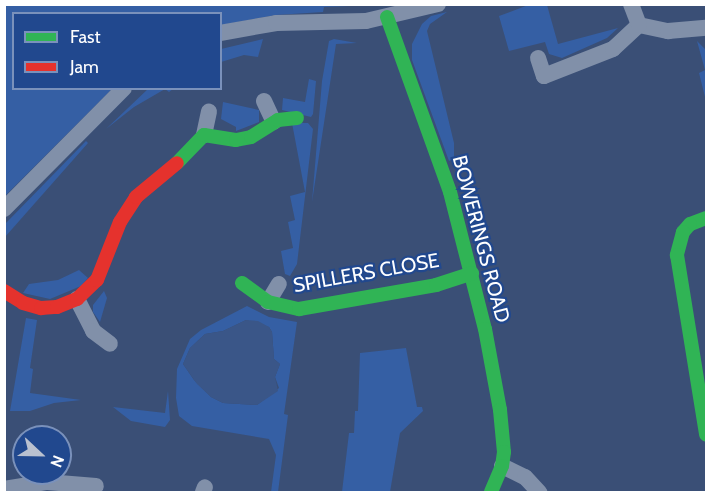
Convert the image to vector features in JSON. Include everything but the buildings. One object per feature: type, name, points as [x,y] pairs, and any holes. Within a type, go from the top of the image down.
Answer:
[{"type":"street","points":[[222,33],[276,23],[353,22],[387,17],[438,4]]},
{"type":"street","points":[[631,4],[639,25]]},
{"type":"street","name":"BOWERINGS ROAD","points":[[387,17],[450,192],[472,273],[500,410],[504,452],[502,466],[491,492]]},
{"type":"street","points":[[639,25],[668,31],[706,28]]},
{"type":"street","points":[[537,58],[544,76],[613,49],[639,25]]},
{"type":"street","points":[[4,209],[122,90]]},
{"type":"street","points":[[264,101],[274,122]]},
{"type":"street","points":[[4,291],[22,303],[41,308],[57,307],[77,299],[97,280],[120,222],[136,197],[186,155],[204,135],[209,112]]},
{"type":"street","points":[[204,135],[217,135],[236,140],[250,137],[274,122],[297,118]]},
{"type":"street","points":[[706,218],[687,228],[679,242],[676,255],[706,435]]},
{"type":"street","name":"SPILLERS CLOSE","points":[[242,284],[268,302],[299,309],[436,285],[472,273]]},
{"type":"street","name":"SPILLERS CLOSE","points":[[268,302],[279,284]]},
{"type":"street","points":[[77,299],[93,331],[110,344]]},
{"type":"street","points":[[502,466],[525,477],[539,492]]},
{"type":"street","points":[[72,482],[96,486]]},
{"type":"shaded area","points":[[531,4],[547,5],[558,44],[618,28],[607,38],[562,58],[549,54],[545,42],[509,51],[499,16]]},
{"type":"shaded area","points":[[5,5],[376,5],[324,7],[323,12],[276,15],[222,25],[222,12],[12,12],[12,90],[111,90],[5,196]]},
{"type":"shaded area","points":[[447,12],[430,24],[427,31],[454,143],[454,159],[449,161],[412,60],[412,44],[422,24],[431,16]]},
{"type":"shaded area","points":[[263,39],[258,57],[244,55],[222,62],[222,49]]},
{"type":"shaded area","points":[[334,39],[357,43],[336,44],[312,202],[322,81],[329,41]]},
{"type":"shaded area","points":[[697,41],[706,50],[706,101],[699,73],[705,70]]},
{"type":"shaded area","points":[[309,79],[316,81],[311,117],[282,110],[283,98],[305,102]]},
{"type":"shaded area","points":[[147,90],[163,90],[134,107],[106,129]]},
{"type":"shaded area","points":[[223,102],[259,110],[259,122],[236,131],[236,127],[221,119]]},
{"type":"shaded area","points":[[292,123],[308,123],[313,129],[297,264],[290,276],[285,274],[281,251],[293,248],[288,222],[295,220],[290,196],[305,192]]},
{"type":"shaded area","points":[[86,141],[88,143],[5,237],[5,224]]},
{"type":"shaded area","points":[[79,270],[88,278],[81,286],[50,299],[23,293],[29,284],[58,280]]},
{"type":"shaded area","points":[[104,291],[107,298],[100,322],[93,312],[93,305]]},
{"type":"shaded area","points":[[247,306],[269,317],[297,322],[284,414],[288,415],[278,492],[271,492],[276,455],[269,439],[192,426],[179,416],[176,398],[177,369],[190,339],[201,330]],"holes":[[[246,320],[269,327],[272,332],[274,359],[280,364],[275,377],[279,388],[257,405],[223,403],[211,397],[194,380],[183,364],[190,348],[205,334],[223,331]]]},
{"type":"shaded area","points":[[26,318],[37,320],[30,368],[33,369],[30,393],[81,400],[54,403],[30,411],[10,411]]},
{"type":"shaded area","points":[[246,320],[258,321],[269,327],[272,332],[274,359],[280,364],[275,377],[278,391],[257,405],[223,403],[211,397],[197,384],[183,364],[190,348],[205,334],[223,331]]},
{"type":"shaded area","points":[[406,348],[417,407],[422,407],[423,411],[400,433],[390,492],[342,492],[349,433],[354,433],[355,411],[358,411],[360,353]]},
{"type":"shaded area","points":[[168,391],[170,420],[165,427],[131,421],[113,407],[165,413]]},
{"type":"traffic: fast","points":[[387,17],[450,192],[485,329],[500,410],[504,452],[502,466],[491,492]]},
{"type":"traffic: fast","points":[[177,163],[204,135],[236,140],[251,137],[278,120],[297,118]]},
{"type":"traffic: fast","points":[[706,218],[690,224],[683,232],[677,255],[706,435]]},
{"type":"traffic: fast","points":[[242,283],[268,302],[299,309],[436,285],[472,273]]},
{"type":"traffic: jam","points":[[4,291],[23,303],[41,308],[57,307],[77,299],[97,280],[120,222],[136,197],[177,163]]}]
